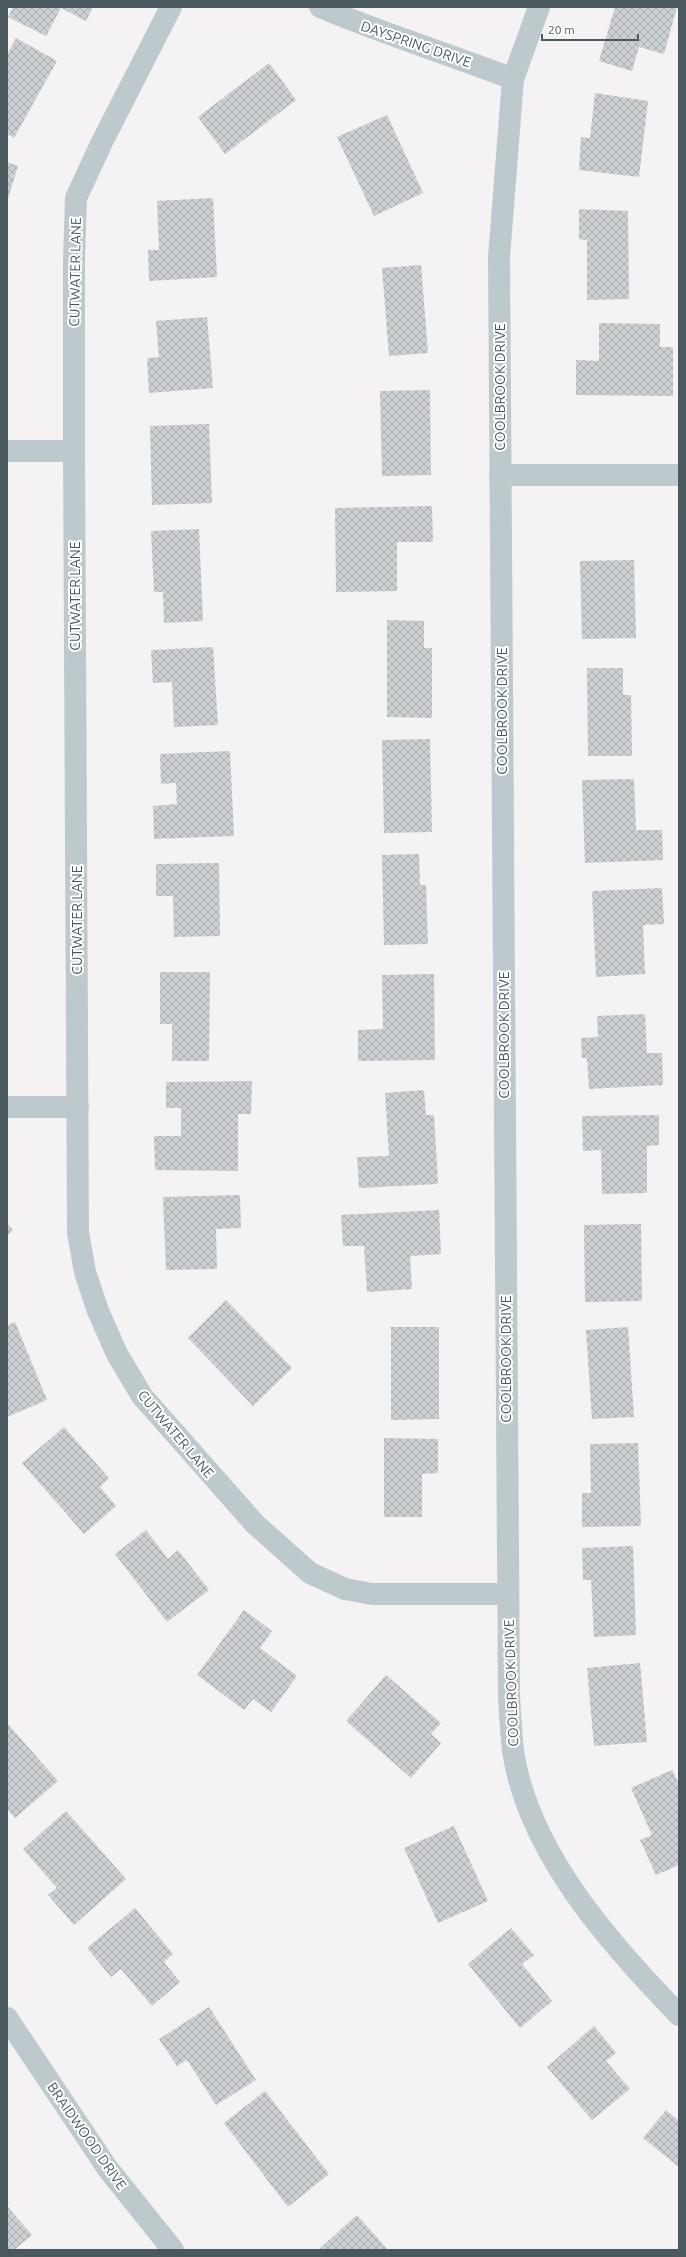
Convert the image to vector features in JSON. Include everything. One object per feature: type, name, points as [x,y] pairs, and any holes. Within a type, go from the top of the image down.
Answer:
[{"type":"street","name":"CUTWATER LANE","points":[[171,7],[102,142],[76,198],[74,260],[74,451],[78,1232],[85,1272],[98,1311],[117,1354],[142,1396],[255,1524],[310,1573],[345,1589],[372,1594],[508,1594]]},
{"type":"street","name":"DAYSPRING DRIVE","points":[[320,7],[366,27],[453,56],[514,79]]},
{"type":"street","name":"COOLBROOK DRIVE","points":[[539,7],[514,79],[499,257],[509,1696],[513,1752],[527,1803],[550,1852],[578,1896],[631,1966],[679,2015]]},
{"type":"street","points":[[7,451],[74,451]]},
{"type":"street","points":[[500,475],[679,474]]},
{"type":"street","points":[[7,1107],[78,1107]]},
{"type":"street","name":"BRAIDWOOD DRIVE","points":[[7,2018],[108,2169],[173,2250]]},
{"type":"building","points":[[13,7],[93,7],[86,21],[61,8],[46,36],[8,17]]},
{"type":"building","points":[[615,7],[677,7],[664,54],[639,47],[632,71],[599,61]]},
{"type":"building","points":[[16,38],[57,61],[14,138],[7,134],[7,55]]},
{"type":"building","points":[[269,63],[296,100],[225,154],[198,117]]},
{"type":"building","points":[[595,93],[648,101],[639,177],[579,170],[581,137],[590,138]]},
{"type":"building","points":[[387,115],[423,193],[374,216],[337,137]]},
{"type":"building","points":[[7,162],[18,166],[7,202]]},
{"type":"building","points":[[213,198],[217,277],[149,281],[148,250],[159,250],[157,201]]},
{"type":"building","points":[[579,209],[628,211],[629,299],[587,300],[587,240],[579,239]]},
{"type":"building","points":[[421,265],[428,353],[389,356],[382,268]]},
{"type":"building","points":[[207,317],[213,388],[149,393],[147,358],[159,357],[156,321]]},
{"type":"building","points":[[599,323],[660,324],[660,347],[673,347],[673,396],[576,395],[576,360],[599,361]]},
{"type":"building","points":[[430,390],[431,475],[382,476],[380,391]]},
{"type":"building","points":[[209,424],[212,503],[152,505],[150,426]]},
{"type":"building","points":[[432,506],[433,542],[397,542],[397,591],[336,592],[335,508]]},
{"type":"building","points":[[199,529],[203,621],[164,623],[163,592],[154,592],[151,531]]},
{"type":"building","points":[[634,560],[636,638],[582,639],[580,561]]},
{"type":"building","points":[[387,620],[424,621],[424,648],[432,648],[432,718],[387,717]]},
{"type":"building","points":[[213,647],[218,725],[174,727],[172,682],[153,683],[151,650]]},
{"type":"building","points":[[587,668],[623,668],[623,695],[631,695],[632,756],[588,756]]},
{"type":"building","points":[[430,739],[432,832],[384,833],[382,740]]},
{"type":"building","points":[[230,751],[234,836],[154,839],[153,806],[177,804],[176,783],[161,784],[160,754]]},
{"type":"building","points":[[634,779],[636,830],[662,830],[663,860],[585,863],[582,780]]},
{"type":"building","points":[[419,854],[420,885],[426,885],[428,944],[384,945],[382,855]]},
{"type":"building","points":[[219,863],[220,936],[174,937],[173,896],[156,896],[156,864]]},
{"type":"building","points":[[662,888],[664,924],[643,925],[645,974],[596,977],[592,891]]},
{"type":"building","points":[[160,972],[210,972],[209,1061],[172,1061],[172,1024],[160,1024]]},
{"type":"building","points":[[434,974],[435,1060],[358,1061],[358,1030],[383,1029],[382,975]]},
{"type":"building","points":[[645,1014],[647,1053],[662,1053],[663,1085],[589,1089],[587,1058],[582,1058],[581,1038],[598,1037],[597,1016]]},
{"type":"building","points":[[252,1081],[251,1114],[238,1114],[238,1171],[155,1170],[154,1136],[181,1136],[181,1108],[166,1108],[166,1082]]},
{"type":"building","points":[[424,1090],[426,1115],[434,1115],[438,1184],[359,1188],[357,1157],[389,1156],[385,1093]]},
{"type":"building","points":[[659,1115],[659,1145],[647,1146],[647,1193],[602,1194],[601,1150],[583,1151],[582,1116]]},
{"type":"building","points":[[240,1195],[241,1228],[216,1229],[217,1269],[166,1270],[163,1197]]},
{"type":"building","points":[[439,1210],[441,1254],[410,1256],[412,1289],[367,1292],[364,1246],[343,1246],[341,1215]]},
{"type":"building","points":[[7,1223],[13,1230],[7,1236]]},
{"type":"building","points":[[641,1224],[642,1301],[585,1302],[584,1225]]},
{"type":"building","points":[[226,1300],[292,1368],[253,1406],[188,1338]]},
{"type":"building","points":[[15,1322],[47,1400],[7,1417],[7,1326]]},
{"type":"building","points":[[391,1327],[439,1327],[439,1419],[391,1420]]},
{"type":"building","points":[[628,1327],[634,1417],[592,1419],[586,1330]]},
{"type":"building","points":[[64,1427],[109,1478],[100,1487],[116,1506],[84,1534],[22,1463]]},
{"type":"building","points":[[384,1438],[438,1439],[438,1473],[422,1474],[422,1517],[384,1517]]},
{"type":"building","points":[[638,1443],[641,1526],[582,1527],[582,1493],[591,1493],[590,1444]]},
{"type":"building","points":[[146,1530],[168,1559],[178,1550],[209,1590],[167,1622],[115,1554]]},
{"type":"building","points":[[633,1546],[636,1635],[594,1637],[591,1580],[583,1580],[582,1548]]},
{"type":"building","points":[[244,1610],[272,1631],[260,1648],[297,1676],[271,1712],[253,1699],[244,1710],[197,1675]]},
{"type":"building","points":[[640,1663],[647,1742],[594,1746],[587,1668]]},
{"type":"building","points":[[386,1675],[441,1723],[431,1734],[441,1743],[411,1778],[346,1721]]},
{"type":"building","points":[[7,1723],[58,1781],[15,1818],[7,1809]]},
{"type":"building","points":[[672,1770],[679,1784],[679,1865],[656,1875],[640,1840],[652,1835],[631,1788]]},
{"type":"building","points":[[66,1811],[126,1879],[74,1925],[48,1895],[57,1888],[23,1849]]},
{"type":"building","points":[[454,1826],[488,1901],[438,1923],[404,1848]]},
{"type":"building","points":[[135,1908],[173,1954],[164,1962],[180,1982],[152,2006],[121,1969],[111,1977],[87,1948]]},
{"type":"building","points":[[511,1928],[534,1955],[522,1964],[552,2001],[520,2028],[468,1964]]},
{"type":"building","points":[[209,2007],[256,2080],[216,2105],[187,2060],[177,2066],[159,2039]]},
{"type":"building","points":[[594,2026],[616,2053],[606,2061],[630,2089],[592,2120],[547,2067]]},
{"type":"building","points":[[265,2091],[329,2174],[288,2207],[224,2123]]},
{"type":"building","points":[[666,2110],[679,2121],[679,2167],[643,2138]]},
{"type":"building","points":[[7,2206],[32,2235],[14,2250],[7,2250]]},
{"type":"building","points":[[357,2215],[388,2250],[321,2250],[320,2248]]}]
